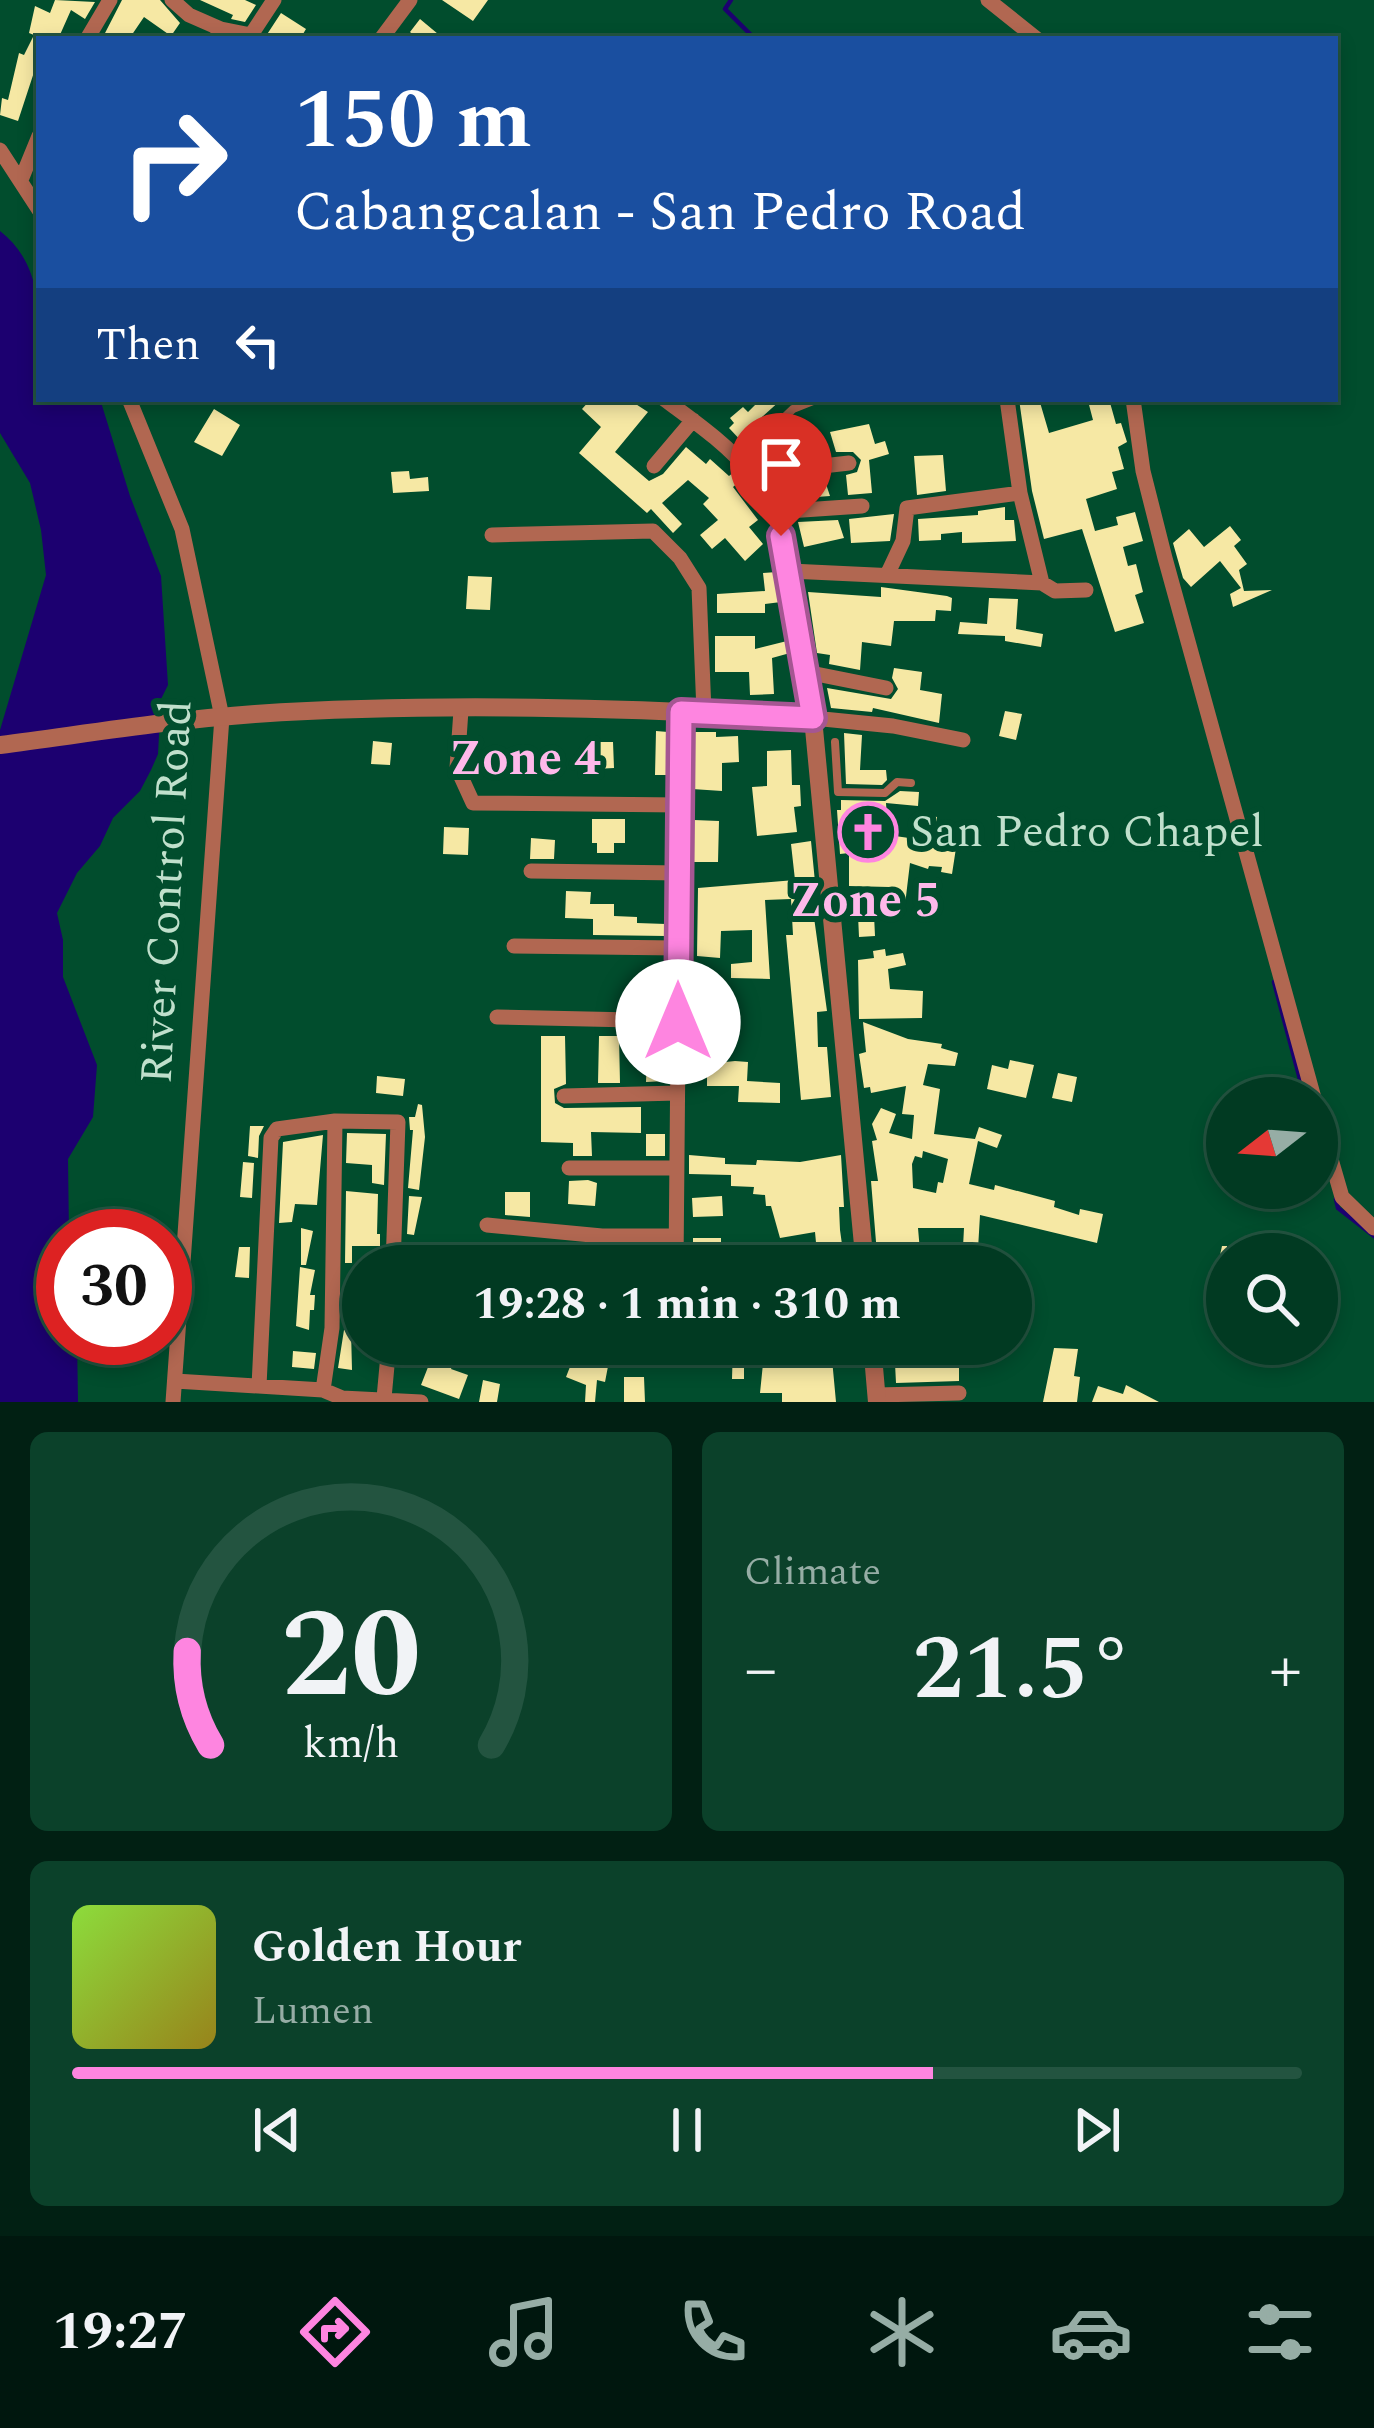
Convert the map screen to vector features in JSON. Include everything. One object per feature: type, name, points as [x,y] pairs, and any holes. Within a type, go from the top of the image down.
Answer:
[{"type":"street","points":[[89,36],[110,0]]},
{"type":"street","points":[[172,0],[218,34],[251,35],[274,0]]},
{"type":"street","points":[[383,36],[410,0]]},
{"type":"street","points":[[988,0],[1033,36]]},
{"type":"street","points":[[21,180],[36,143]]},
{"type":"street","points":[[0,150],[36,205]]},
{"type":"street","name":"River Control Road","points":[[130,402],[182,530],[215,718],[173,1402]]},
{"type":"street","points":[[668,402],[752,474],[773,512],[790,571],[813,718],[828,761],[863,1245]]},
{"type":"street","points":[[1007,402],[1020,493],[1042,583]]},
{"type":"street","points":[[1133,402],[1143,471],[1176,602],[1307,1077]]},
{"type":"street","points":[[654,466],[693,420]]},
{"type":"street","points":[[752,474],[849,464]]},
{"type":"street","points":[[888,573],[903,541],[907,508],[1020,493]]},
{"type":"street","points":[[773,512],[862,506]]},
{"type":"street","points":[[491,535],[653,530],[680,558],[699,589],[704,712]]},
{"type":"street","points":[[790,571],[888,573],[1085,590]]},
{"type":"street","points":[[806,672],[886,688]]},
{"type":"street","points":[[461,710],[458,768],[472,802],[682,805]]},
{"type":"street","points":[[0,745],[215,718],[314,711],[461,710],[813,718],[893,726],[963,740]]},
{"type":"street","points":[[676,1245],[681,712]]},
{"type":"street","points":[[532,871],[680,872]]},
{"type":"street","points":[[514,946],[677,948]]},
{"type":"street","points":[[497,1017],[678,1022]]},
{"type":"street","points":[[564,1096],[677,1093]]},
{"type":"street","points":[[260,1386],[271,1138],[277,1129],[335,1121],[398,1122],[394,1245]]},
{"type":"street","points":[[323,1390],[332,1328],[335,1121]]},
{"type":"street","points":[[569,1168],[676,1168]]},
{"type":"street","points":[[1338,1183],[1342,1197],[1367,1222]]},
{"type":"street","points":[[488,1226],[676,1236]]},
{"type":"street","points":[[384,1398],[387,1365]]},
{"type":"street","points":[[874,1365],[877,1399],[959,1393]]},
{"type":"street","points":[[175,1381],[323,1390],[342,1398],[421,1402]]},
{"type":"lane","points":[[738,461],[793,409],[810,402]]},
{"type":"lane","points":[[835,742],[828,761],[838,792],[885,793],[897,782],[910,783]]},
{"type":"shaded area","points":[[0,231],[16,247],[35,286],[36,402],[101,402],[161,576],[168,685],[161,699],[158,754],[140,791],[113,818],[57,913],[63,977],[97,1065],[93,1117],[68,1159],[69,1209],[36,1209],[36,1365],[77,1365],[78,1402],[0,1402],[0,730],[46,575],[30,483],[0,433]]},
{"type":"building","points":[[55,0],[95,2],[85,19],[71,10],[59,36],[36,36],[36,66],[18,121],[0,115],[19,53],[24,55],[34,35],[29,33],[35,6],[50,13]]},
{"type":"building","points":[[122,0],[160,0],[180,23],[171,36],[144,17],[131,36],[104,35]]},
{"type":"building","points":[[200,0],[245,0],[256,5],[245,22]]},
{"type":"building","points":[[442,0],[488,0],[473,21]]},
{"type":"building","points":[[281,13],[306,29],[302,36],[266,36]]},
{"type":"building","points":[[420,19],[440,36],[415,36],[410,32]]},
{"type":"building","points":[[588,402],[633,402],[648,412],[615,452],[649,481],[663,474],[686,447],[729,476],[734,472],[741,480],[733,487],[758,520],[749,527],[763,544],[745,561],[725,538],[712,549],[700,535],[718,520],[703,504],[709,498],[688,480],[662,503],[682,524],[673,533],[651,509],[647,513],[579,453],[601,427],[582,409]]},
{"type":"building","points":[[758,402],[779,402],[762,417],[767,422],[744,444],[729,428],[734,423],[730,418],[743,407],[748,412]]},
{"type":"building","points":[[1019,402],[1040,402],[1049,433],[1093,420],[1088,402],[1110,402],[1127,442],[1118,447],[1124,469],[1112,472],[1117,489],[1086,499],[1095,531],[1118,525],[1116,517],[1135,512],[1143,541],[1123,547],[1128,566],[1136,564],[1143,592],[1135,595],[1144,623],[1115,632],[1082,529],[1044,539]]},
{"type":"building","points":[[214,409],[240,425],[222,456],[194,442]]},
{"type":"building","points":[[869,424],[875,444],[885,441],[889,454],[869,460],[872,493],[848,495],[846,475],[857,472],[861,460],[853,452],[836,452],[830,432]]},
{"type":"building","points":[[799,427],[818,449],[811,455],[802,456],[795,448],[782,458],[767,460],[760,452],[784,429],[789,435]]},
{"type":"building","points":[[943,455],[946,491],[917,495],[914,456]]},
{"type":"building","points":[[409,471],[410,479],[428,477],[429,491],[393,493],[391,472]]},
{"type":"building","points":[[824,478],[830,496],[790,499],[786,484]]},
{"type":"building","points":[[1005,507],[1005,520],[1014,520],[1016,541],[962,543],[962,532],[919,541],[918,519],[978,515],[978,511]]},
{"type":"building","points":[[894,514],[890,541],[851,543],[849,519]]},
{"type":"building","points":[[838,520],[844,538],[804,547],[798,522]]},
{"type":"building","points":[[1230,526],[1241,540],[1234,546],[1247,564],[1239,570],[1244,591],[1272,590],[1233,607],[1230,594],[1241,588],[1220,561],[1191,587],[1183,578],[1173,543],[1189,529],[1204,547]]},
{"type":"building","points":[[777,572],[781,602],[765,604],[765,613],[717,613],[717,594],[765,591],[763,573]]},
{"type":"building","points":[[468,576],[492,577],[490,610],[466,609]]},
{"type":"building","points":[[881,587],[947,596],[952,598],[951,611],[936,610],[935,621],[894,621],[891,646],[862,642],[860,670],[829,664],[830,655],[817,653],[808,592],[881,597]]},
{"type":"building","points":[[989,598],[1018,599],[1016,629],[1043,634],[1041,647],[1005,641],[1005,636],[958,634],[960,622],[987,624]]},
{"type":"building","points":[[715,636],[755,636],[755,649],[787,641],[790,653],[772,658],[774,694],[750,695],[749,672],[715,672]]},
{"type":"building","points":[[894,668],[922,672],[920,690],[942,694],[939,723],[873,708],[872,712],[831,708],[827,688],[891,699],[898,689],[892,678]]},
{"type":"building","points":[[1005,711],[1022,714],[1016,740],[999,736]]},
{"type":"building","points":[[656,731],[668,732],[669,745],[668,779],[668,775],[655,775]]},
{"type":"building","points":[[695,732],[738,736],[739,762],[722,763],[722,791],[692,789]]},
{"type":"building","points":[[844,733],[862,735],[860,770],[886,770],[882,785],[846,784]]},
{"type":"building","points":[[373,741],[392,743],[390,765],[371,764]]},
{"type":"building","points":[[594,742],[613,742],[614,768],[595,769]]},
{"type":"building","points":[[791,750],[792,785],[800,785],[801,806],[794,807],[797,832],[757,836],[752,787],[767,786],[767,751]]},
{"type":"building","points":[[900,791],[919,792],[918,806],[886,803],[888,835],[923,840],[927,815],[937,817],[932,844],[956,848],[952,874],[941,872],[942,867],[928,869],[910,863],[904,913],[889,911],[889,887],[849,886],[849,853],[840,854],[837,810],[841,810],[841,800],[885,801]]},
{"type":"building","points":[[592,819],[625,819],[625,843],[614,843],[614,853],[597,853]]},
{"type":"building","points":[[694,820],[719,821],[718,862],[693,862]]},
{"type":"building","points":[[444,827],[469,828],[468,855],[443,854]]},
{"type":"building","points":[[531,838],[555,840],[554,859],[530,859]]},
{"type":"building","points":[[811,841],[812,903],[827,1011],[817,1012],[818,1047],[827,1047],[831,1097],[801,1100],[786,935],[793,935],[791,899],[765,900],[770,979],[731,978],[731,964],[752,962],[752,930],[721,931],[720,958],[697,956],[698,888],[795,880],[791,844]]},
{"type":"building","points":[[566,891],[591,892],[590,904],[614,904],[614,916],[666,924],[666,936],[593,935],[593,919],[565,918]]},
{"type":"building","points":[[858,915],[874,915],[875,936],[859,937]]},
{"type":"building","points":[[885,949],[886,956],[903,953],[906,965],[888,969],[890,989],[923,991],[922,1018],[859,1019],[858,960],[874,958],[873,951]]},
{"type":"building","points":[[732,1001],[733,1019],[692,1022],[691,1010],[711,1009],[706,1002]]},
{"type":"building","points":[[863,1022],[958,1053],[955,1066],[928,1064],[923,1085],[940,1089],[934,1134],[975,1139],[979,1127],[1002,1135],[997,1148],[978,1141],[969,1184],[994,1190],[995,1185],[1055,1201],[1054,1207],[1079,1215],[1080,1209],[1103,1214],[1097,1243],[980,1215],[978,1245],[963,1245],[964,1228],[918,1228],[919,1245],[876,1245],[871,1181],[878,1181],[872,1141],[877,1140],[872,1124],[881,1108],[896,1114],[889,1133],[912,1139],[914,1115],[902,1114],[906,1086],[871,1093],[870,1087],[864,1088],[859,1054],[866,1052]],"holes":[[[923,1151],[948,1159],[943,1183],[938,1182],[936,1193],[913,1188],[915,1156],[922,1158]]]},
{"type":"building","points":[[541,1036],[565,1036],[566,1084],[554,1089],[555,1103],[564,1108],[641,1107],[641,1133],[591,1132],[592,1156],[573,1156],[573,1143],[541,1142]]},
{"type":"building","points":[[599,1036],[619,1036],[620,1083],[598,1083]]},
{"type":"building","points":[[647,1055],[666,1055],[666,1081],[646,1082]]},
{"type":"building","points":[[1010,1060],[1034,1065],[1026,1098],[987,1089],[992,1065],[1008,1069]]},
{"type":"building","points":[[748,1062],[747,1081],[780,1083],[780,1103],[738,1102],[739,1086],[707,1086],[707,1064]]},
{"type":"building","points":[[1058,1073],[1077,1077],[1072,1102],[1052,1098]]},
{"type":"building","points":[[377,1076],[405,1079],[403,1096],[376,1093]]},
{"type":"building","points":[[418,1104],[422,1105],[425,1137],[419,1190],[408,1188],[413,1130],[409,1117],[415,1117]]},
{"type":"building","points":[[250,1126],[264,1126],[258,1158],[248,1156]]},
{"type":"building","points":[[347,1133],[386,1134],[384,1185],[372,1183],[372,1165],[346,1163]]},
{"type":"building","points":[[646,1134],[665,1134],[665,1156],[646,1156]]},
{"type":"building","points":[[323,1135],[317,1205],[295,1204],[292,1222],[279,1223],[283,1142]]},
{"type":"building","points":[[689,1155],[756,1165],[757,1160],[800,1162],[841,1155],[842,1245],[816,1245],[815,1232],[780,1238],[771,1206],[766,1206],[765,1195],[753,1194],[754,1187],[731,1186],[731,1175],[689,1174]]},
{"type":"building","points":[[243,1162],[254,1163],[252,1198],[240,1197]]},
{"type":"building","points":[[569,1181],[597,1183],[595,1206],[568,1204]]},
{"type":"building","points":[[346,1191],[378,1194],[380,1245],[345,1245]]},
{"type":"building","points":[[505,1192],[530,1192],[530,1217],[505,1215]]},
{"type":"building","points":[[409,1196],[422,1197],[414,1235],[407,1234]]},
{"type":"building","points":[[722,1196],[723,1216],[693,1217],[692,1198]]},
{"type":"building","points":[[301,1228],[313,1231],[306,1265],[301,1265]]},
{"type":"building","points":[[693,1238],[721,1238],[721,1245],[693,1245]]},
{"type":"building","points":[[239,1247],[250,1247],[249,1278],[235,1277]]},
{"type":"building","points":[[300,1267],[315,1270],[309,1330],[296,1326]]},
{"type":"building","points":[[342,1343],[342,1365],[352,1365],[352,1370],[338,1368]]},
{"type":"building","points":[[1054,1348],[1078,1349],[1077,1402],[1043,1402]]},
{"type":"building","points":[[293,1351],[316,1353],[314,1369],[292,1367]]},
{"type":"building","points":[[429,1365],[452,1365],[451,1369],[468,1375],[459,1399],[421,1385]]},
{"type":"building","points":[[571,1365],[608,1365],[605,1382],[597,1380],[595,1402],[585,1402],[586,1385],[566,1377]]},
{"type":"building","points":[[732,1365],[744,1365],[744,1379],[732,1379]]},
{"type":"building","points":[[763,1365],[833,1365],[836,1402],[782,1402],[782,1393],[760,1393]]},
{"type":"building","points":[[895,1365],[959,1365],[959,1381],[896,1383]]},
{"type":"building","points":[[624,1377],[644,1377],[645,1402],[624,1402]]},
{"type":"building","points":[[483,1380],[500,1384],[497,1402],[479,1402]]},
{"type":"building","points":[[1126,1385],[1159,1402],[1092,1402],[1098,1386],[1123,1394]]},
{"type":"waterway","points":[[731,0],[725,9],[752,36]]},
{"type":"waterway","points":[[1274,982],[1299,1077]]},
{"type":"waterway","points":[[1338,1208],[1374,1236]]},
{"type":"place","name":"San Pedro Chapel","points":[[868,832]]},
{"type":"district","name":"Zone 4","points":[[525,759]]},
{"type":"district","name":"Zone 5","points":[[865,901]]},
{"type":"route","points":[[678,1022],[681,712],[813,718],[781,536]]}]
